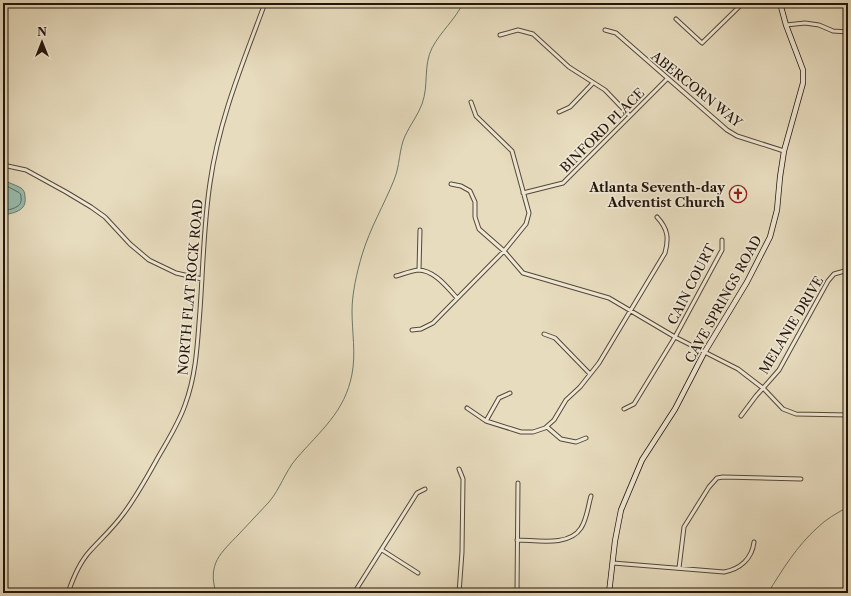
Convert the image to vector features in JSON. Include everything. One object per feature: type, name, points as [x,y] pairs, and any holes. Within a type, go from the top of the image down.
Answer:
[{"type":"street","name":"NORTH FLAT ROCK ROAD","points":[[68,593],[82,561],[114,527],[131,502],[168,441],[185,406],[191,385],[197,352],[206,213],[216,151],[228,104],[265,3]]},
{"type":"street","points":[[676,19],[702,43],[743,3]]},
{"type":"street","name":"CAVE SPRINGS ROAD","points":[[609,593],[615,541],[621,510],[642,460],[675,409],[704,353],[747,282],[770,237],[777,210],[784,151],[803,83],[803,70],[786,25],[780,3]]},
{"type":"street","points":[[786,25],[805,23],[819,25],[833,31],[848,32]]},
{"type":"street","points":[[500,35],[518,30],[533,34],[569,67],[606,90],[630,116]]},
{"type":"street","name":"ABERCORN WAY","points":[[605,30],[616,34],[667,80],[727,130],[737,136],[784,151]]},
{"type":"street","name":"BINFORD PLACE","points":[[523,193],[563,183],[667,80]]},
{"type":"street","points":[[559,112],[570,108],[593,82]]},
{"type":"street","points":[[412,330],[421,329],[433,323],[504,251],[526,224],[529,213],[512,151],[476,116],[471,102]]},
{"type":"street","points":[[3,165],[26,170],[91,207],[105,217],[130,244],[149,260],[176,273],[202,279]]},
{"type":"street","points":[[451,184],[462,186],[470,191],[475,202],[475,217],[479,229],[504,251],[523,273],[609,298],[704,353],[738,369],[764,389],[783,409],[796,414],[848,415]]},
{"type":"street","points":[[467,408],[486,421],[521,432],[533,432],[547,427],[554,420],[566,400],[580,387],[599,363],[665,253],[668,243],[668,236],[663,223],[657,217]]},
{"type":"street","points":[[419,270],[420,230]]},
{"type":"street","name":"CAIN COURT","points":[[624,409],[634,404],[675,337],[722,250],[722,240]]},
{"type":"street","points":[[396,276],[419,270],[425,270],[439,279],[457,298]]},
{"type":"street","name":"MELANIE DRIVE","points":[[741,416],[779,370],[828,281],[834,274],[848,270]]},
{"type":"street","points":[[544,334],[555,338],[590,374]]},
{"type":"street","points":[[486,421],[499,398],[510,393]]},
{"type":"street","points":[[547,427],[561,439],[576,442],[586,438]]},
{"type":"street","points":[[459,469],[463,479],[462,552],[459,591],[481,593]]},
{"type":"street","points":[[679,568],[684,527],[709,487],[718,478],[801,479]]},
{"type":"street","points":[[517,593],[518,483]]},
{"type":"street","points":[[354,593],[417,493],[425,489]]},
{"type":"street","points":[[517,540],[558,541],[571,537],[581,529],[591,496]]},
{"type":"street","points":[[613,563],[724,572],[741,567],[753,550],[754,542]]},
{"type":"street","points":[[382,550],[418,573]]},
{"type":"water","points":[[3,180],[24,191],[25,202],[19,210],[3,215]]},
{"type":"waterway","points":[[3,9],[4,3]]},
{"type":"waterway","points":[[216,593],[213,574],[217,559],[269,502],[292,464],[322,430],[338,410],[344,399],[349,387],[353,366],[354,350],[352,304],[358,268],[369,235],[396,175],[405,136],[422,104],[429,55],[432,48],[463,3]]},
{"type":"waterway","points":[[768,593],[790,559],[810,535],[828,519],[848,507]]},
{"type":"place","name":"Atlanta Seventh-day Adventist Church","points":[[738,194]]}]
